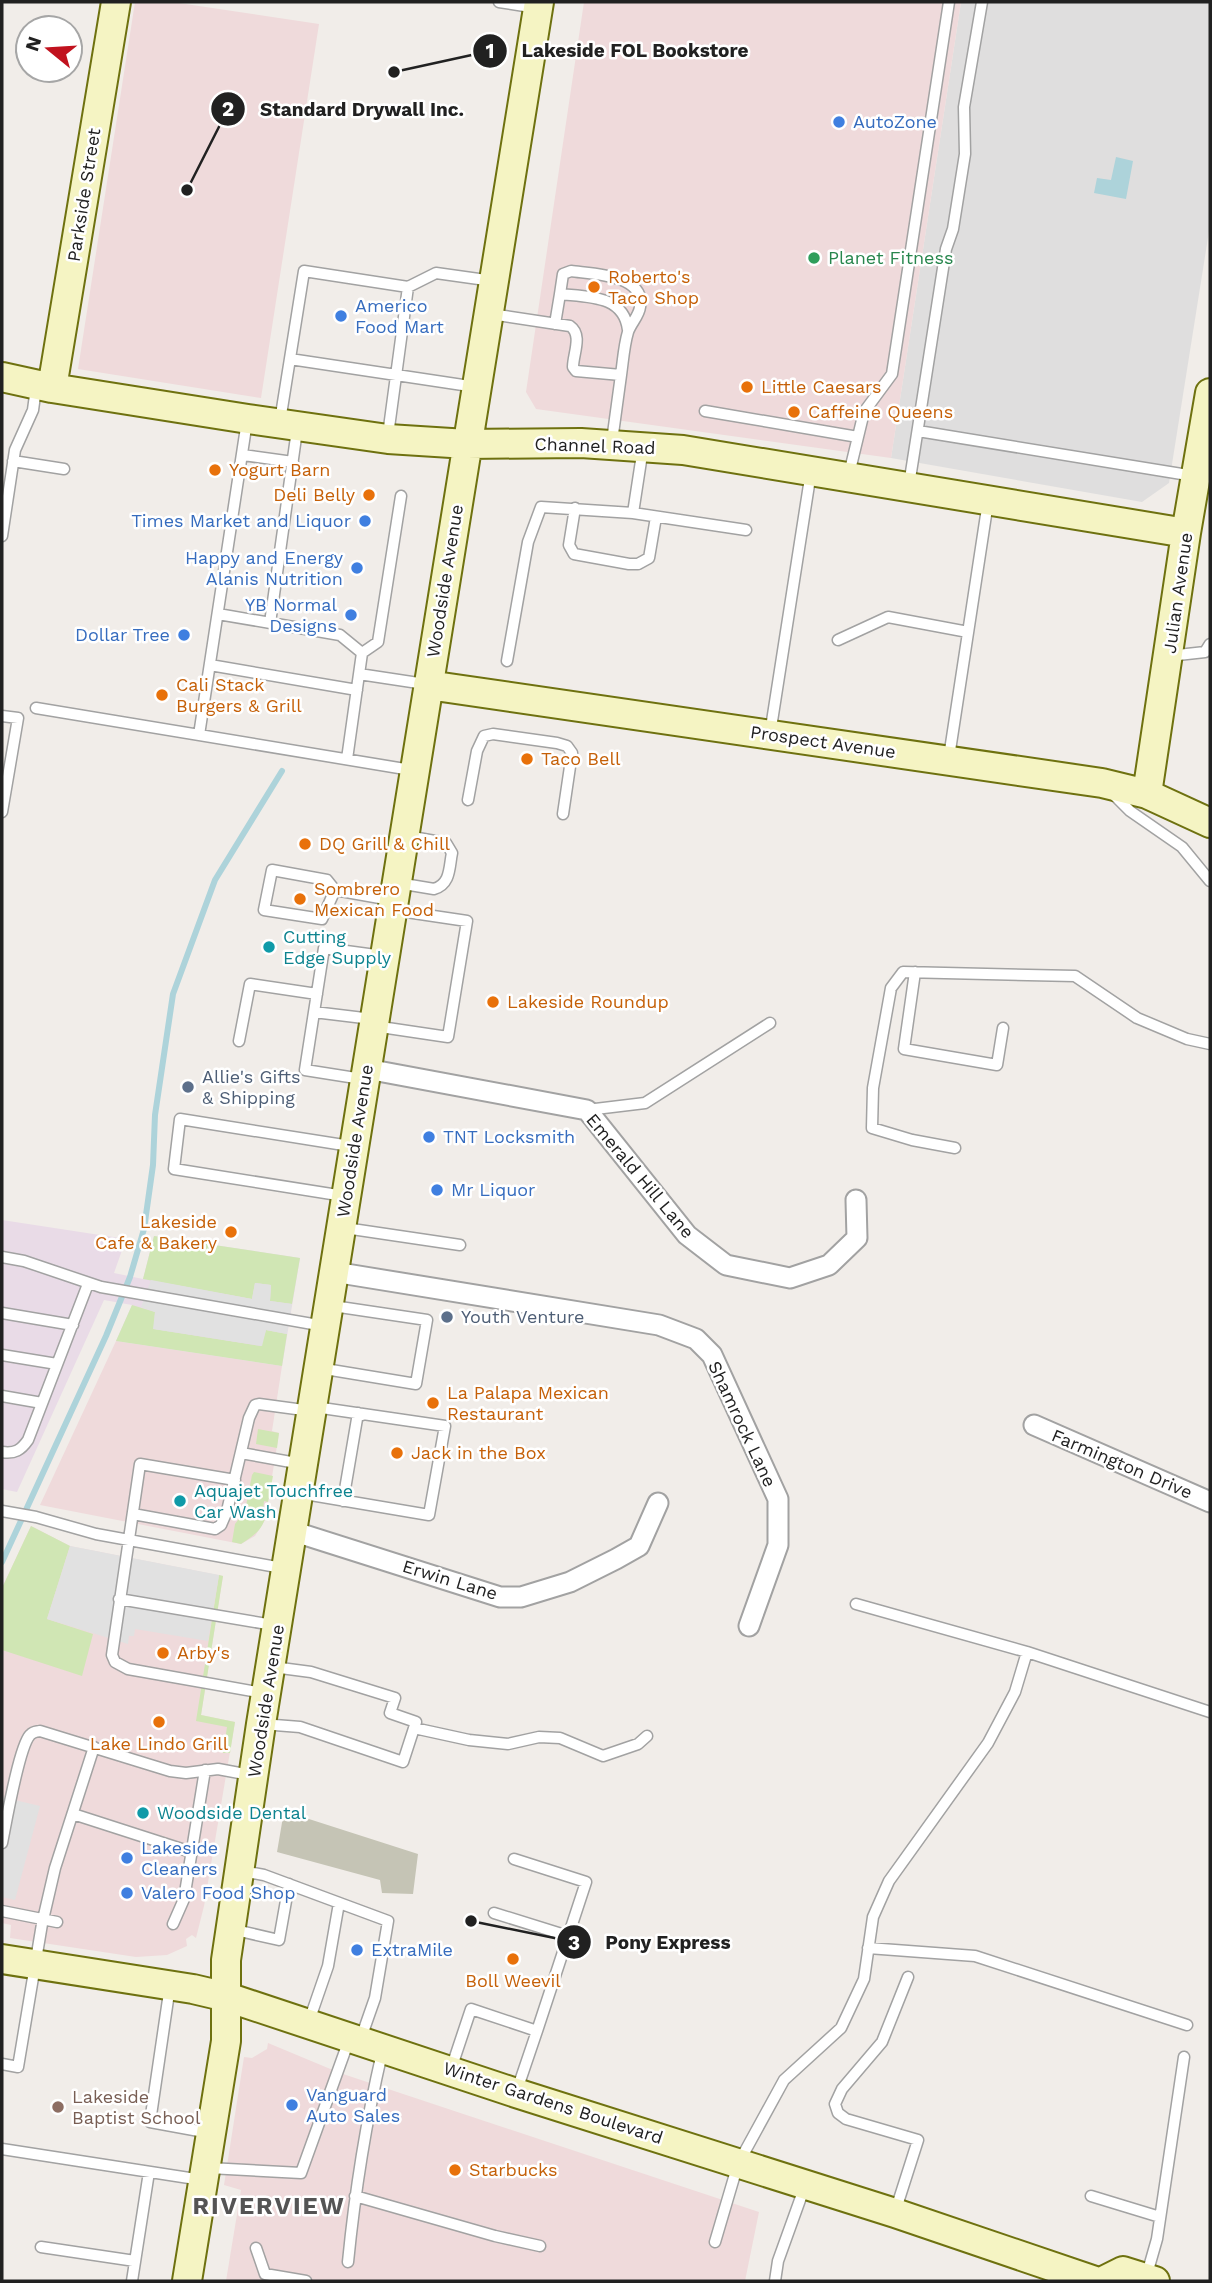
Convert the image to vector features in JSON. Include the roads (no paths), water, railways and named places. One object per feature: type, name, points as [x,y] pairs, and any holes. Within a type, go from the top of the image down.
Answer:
[{"type":"main road","name":"Parkside Street","points":[[44,386],[116,2]]},
{"type":"main road","name":"Woodside Avenue","points":[[187,2281],[226,2041],[226,1961],[261,1724],[539,5]]},
{"type":"main road","name":"Channel Road","points":[[2,377],[248,419],[388,439],[467,444],[581,443],[683,450],[1186,533]]},
{"type":"main road","name":"Julian Avenue","points":[[1147,794],[1210,393]]},
{"type":"main road","name":"Prospect Avenue","points":[[428,685],[1102,783],[1147,794],[1210,823]]},
{"type":"main road","name":"Winter Gardens Boulevard","points":[[2,1959],[227,1997],[516,2093],[895,2213],[1095,2281]]},
{"type":"main road","points":[[1103,2281],[1123,2272],[1150,2280]]},
{"type":"street","name":"Emerald Hill Lane","points":[[367,1074],[587,1110],[687,1235],[726,1265],[790,1278],[829,1265],[857,1238],[856,1200]]},
{"type":"street","name":"Shamrock Lane","points":[[334,1272],[659,1325],[696,1339],[712,1355],[778,1499],[778,1545],[749,1626]]},
{"type":"street","name":"Farmington Drive","points":[[1034,1425],[1210,1502]]},
{"type":"street","name":"Erwin Lane","points":[[292,1531],[500,1597],[521,1597],[570,1582],[639,1546],[658,1503]]},
{"type":"lane","points":[[499,2],[539,5]]},
{"type":"lane","points":[[848,477],[864,412],[892,374],[948,2]]},
{"type":"lane","points":[[909,487],[946,249],[953,229],[965,154],[964,107],[982,2]]},
{"type":"lane","points":[[270,623],[293,462],[289,425],[290,359],[304,271],[408,286],[436,273],[493,281]]},
{"type":"lane","points":[[555,324],[563,274],[566,272],[622,279],[636,290],[640,308],[628,330]]},
{"type":"lane","points":[[388,439],[408,286]]},
{"type":"lane","points":[[560,295],[609,301],[627,320],[628,330],[612,446]]},
{"type":"lane","points":[[488,313],[570,326],[577,335],[573,362],[576,371],[621,375]]},
{"type":"lane","points":[[290,359],[476,387]]},
{"type":"lane","points":[[2,536],[15,450],[44,386]]},
{"type":"lane","points":[[705,411],[858,437]]},
{"type":"lane","points":[[199,735],[248,419]]},
{"type":"lane","points":[[918,431],[1196,476]]},
{"type":"lane","points":[[632,513],[643,447]]},
{"type":"lane","points":[[243,455],[293,462]]},
{"type":"lane","points":[[13,461],[64,469]]},
{"type":"lane","points":[[770,735],[812,471]]},
{"type":"lane","points":[[347,759],[362,653],[378,642],[401,496]]},
{"type":"lane","points":[[948,761],[988,500]]},
{"type":"lane","points":[[507,661],[528,542],[541,507],[632,513],[746,530]]},
{"type":"lane","points":[[575,508],[569,545],[574,554],[629,564],[638,564],[649,558],[656,517]]},
{"type":"lane","points":[[218,614],[340,635],[362,653]]},
{"type":"lane","points":[[838,640],[888,617],[968,632]]},
{"type":"lane","points":[[1169,657],[1205,652],[1210,644]]},
{"type":"lane","points":[[209,665],[357,690]]},
{"type":"lane","points":[[359,674],[428,685]]},
{"type":"lane","points":[[36,708],[415,771]]},
{"type":"lane","points":[[2,716],[18,718],[5,776],[2,811]]},
{"type":"lane","points":[[468,800],[477,751],[484,736],[493,734],[557,743],[567,747],[572,753],[563,814]]},
{"type":"lane","points":[[1102,783],[1129,811],[1182,847],[1210,881]]},
{"type":"lane","points":[[395,898],[440,887],[448,877],[450,865],[452,852],[446,843],[405,836]]},
{"type":"lane","points":[[314,1013],[448,1037],[467,922],[395,898],[335,890],[327,880],[272,870],[264,910],[322,919],[335,890]]},
{"type":"lane","points":[[367,1074],[305,1070],[324,948],[385,957]]},
{"type":"lane","points":[[956,1148],[912,1140],[872,1128],[873,1087],[891,988],[903,972],[1075,976],[1138,1018],[1187,1039],[1210,1044]]},
{"type":"lane","points":[[915,972],[904,1049],[997,1065],[1003,1028]]},
{"type":"lane","points":[[239,1041],[250,984],[317,995]]},
{"type":"lane","points":[[587,1110],[645,1103],[770,1023]]},
{"type":"lane","points":[[346,1196],[174,1169],[180,1119],[354,1147]]},
{"type":"lane","points":[[341,1228],[460,1245]]},
{"type":"lane","points":[[2,1258],[24,1261],[88,1284],[141,1295],[327,1315],[426,1320],[416,1384],[318,1367]]},
{"type":"lane","points":[[2,1452],[20,1450],[28,1440],[88,1284]]},
{"type":"lane","points":[[2,1314],[73,1325]]},
{"type":"lane","points":[[2,1355],[57,1364]]},
{"type":"lane","points":[[2,1396],[42,1403]]},
{"type":"lane","points":[[133,1514],[215,1529],[221,1525],[227,1511],[249,1418],[258,1404],[358,1413],[445,1426],[429,1515],[299,1493]]},
{"type":"lane","points":[[343,1501],[358,1413]]},
{"type":"lane","points":[[241,1453],[303,1464]]},
{"type":"lane","points":[[235,1480],[141,1464],[112,1647],[115,1662],[128,1669],[269,1680],[312,1672],[395,1698],[390,1713],[416,1723],[403,1762],[300,1727],[261,1724]]},
{"type":"lane","points":[[5,1511],[96,1534],[286,1569]]},
{"type":"lane","points":[[120,1599],[278,1626]]},
{"type":"lane","points":[[856,1604],[1027,1651],[1210,1713]]},
{"type":"lane","points":[[715,2242],[738,2164],[784,2080],[841,2028],[864,1979],[873,1917],[889,1881],[988,1742],[1015,1692],[1027,1651]]},
{"type":"lane","points":[[414,1728],[469,1740],[508,1744],[539,1737],[560,1738],[603,1756],[638,1744],[647,1736]]},
{"type":"lane","points":[[2,1843],[16,1775],[28,1737],[34,1732],[40,1731],[170,1771],[186,1773],[227,1770],[254,1775]]},
{"type":"lane","points":[[2,2064],[18,2067],[43,1919],[55,1868],[94,1747]]},
{"type":"lane","points":[[173,1924],[184,1899],[205,1770]]},
{"type":"lane","points":[[72,1814],[191,1852]]},
{"type":"lane","points":[[514,1859],[586,1882],[516,2093]]},
{"type":"lane","points":[[2,2148],[149,2172],[301,2174],[364,2043],[375,1998],[388,1921],[264,1875],[240,1871]]},
{"type":"lane","points":[[231,1929],[279,1940],[289,1884]]},
{"type":"lane","points":[[308,2025],[328,1965],[339,1903]]},
{"type":"lane","points":[[2,1911],[57,1922]]},
{"type":"lane","points":[[494,1913],[568,1936]]},
{"type":"lane","points":[[868,1948],[961,1954],[989,1959],[1187,2025]]},
{"type":"lane","points":[[895,2213],[918,2140],[846,2119],[838,2113],[835,2104],[842,2089],[882,2042],[908,1977]]},
{"type":"lane","points":[[170,1986],[150,2122],[211,2133]]},
{"type":"lane","points":[[451,2070],[471,2009],[537,2031]]},
{"type":"lane","points":[[348,2262],[355,2196],[372,2096],[364,2043]]},
{"type":"lane","points":[[1150,2280],[1184,2057]]},
{"type":"lane","points":[[132,2281],[149,2172]]},
{"type":"lane","points":[[775,2281],[782,2249],[806,2185]]},
{"type":"lane","points":[[355,2196],[540,2246]]},
{"type":"lane","points":[[1091,2196],[1160,2217]]},
{"type":"lane","points":[[41,2247],[135,2262]]},
{"type":"lane","points":[[256,2248],[265,2274],[306,2281]]},
{"type":"water","points":[[1116,157],[1133,161],[1126,199],[1094,193],[1097,178],[1111,180]]},
{"type":"waterway","points":[[2,1562],[106,1336],[130,1277],[144,1229],[153,1165],[155,1115],[173,994],[215,880],[282,771]]},
{"type":"place","name":"Lakeside FOL Bookstore","points":[[394,72]]},
{"type":"place","name":"AutoZone","points":[[839,122]]},
{"type":"place","name":"Standard Drywall Inc.","points":[[187,190]]},
{"type":"place","name":"Planet Fitness","points":[[814,258]]},
{"type":"place","name":"Roberto's Taco Shop","points":[[594,287]]},
{"type":"place","name":"Americo Food Mart","points":[[341,316]]},
{"type":"place","name":"Little Caesars","points":[[747,387]]},
{"type":"place","name":"Caffeine Queens","points":[[794,412]]},
{"type":"place","name":"Yogurt Barn","points":[[215,470]]},
{"type":"place","name":"Deli Belly","points":[[369,495]]},
{"type":"place","name":"Times Market and Liquor","points":[[365,521]]},
{"type":"place","name":"Happy and Energy Alanis Nutrition","points":[[357,568]]},
{"type":"place","name":"YB Normal Designs","points":[[351,615]]},
{"type":"place","name":"Dollar Tree","points":[[184,635]]},
{"type":"place","name":"Cali Stack Burgers & Grill","points":[[162,695]]},
{"type":"place","name":"Taco Bell","points":[[527,759]]},
{"type":"place","name":"DQ Grill & Chill","points":[[305,844]]},
{"type":"place","name":"Sombrero Mexican Food","points":[[300,899]]},
{"type":"place","name":"Cutting Edge Supply","points":[[269,947]]},
{"type":"place","name":"Lakeside Roundup","points":[[493,1002]]},
{"type":"place","name":"Allie's Gifts & Shipping","points":[[188,1087]]},
{"type":"place","name":"TNT Locksmith","points":[[429,1137]]},
{"type":"place","name":"Mr Liquor","points":[[437,1190]]},
{"type":"place","name":"Lakeside Cafe & Bakery","points":[[231,1232]]},
{"type":"place","name":"Youth Venture","points":[[447,1317]]},
{"type":"place","name":"La Palapa Mexican Restaurant","points":[[433,1403]]},
{"type":"place","name":"Jack in the Box","points":[[397,1453]]},
{"type":"place","name":"Aquajet Touchfree Car Wash","points":[[180,1501]]},
{"type":"place","name":"Arby's","points":[[163,1653]]},
{"type":"place","name":"Lake Lindo Grill","points":[[159,1722]]},
{"type":"place","name":"Woodside Dental","points":[[143,1813]]},
{"type":"place","name":"Lakeside Cleaners","points":[[127,1858]]},
{"type":"place","name":"Valero Food Shop","points":[[127,1893]]},
{"type":"place","name":"Pony Express","points":[[471,1921]]},
{"type":"place","name":"ExtraMile","points":[[357,1950]]},
{"type":"place","name":"Boll Weevil","points":[[513,1959]]},
{"type":"place","name":"Vanguard Auto Sales","points":[[292,2105]]},
{"type":"place","name":"Lakeside Baptist School","points":[[58,2107]]},
{"type":"place","name":"Starbucks","points":[[455,2170]]},
{"type":"district","name":"RIVERVIEW","points":[[269,2206]]}]
